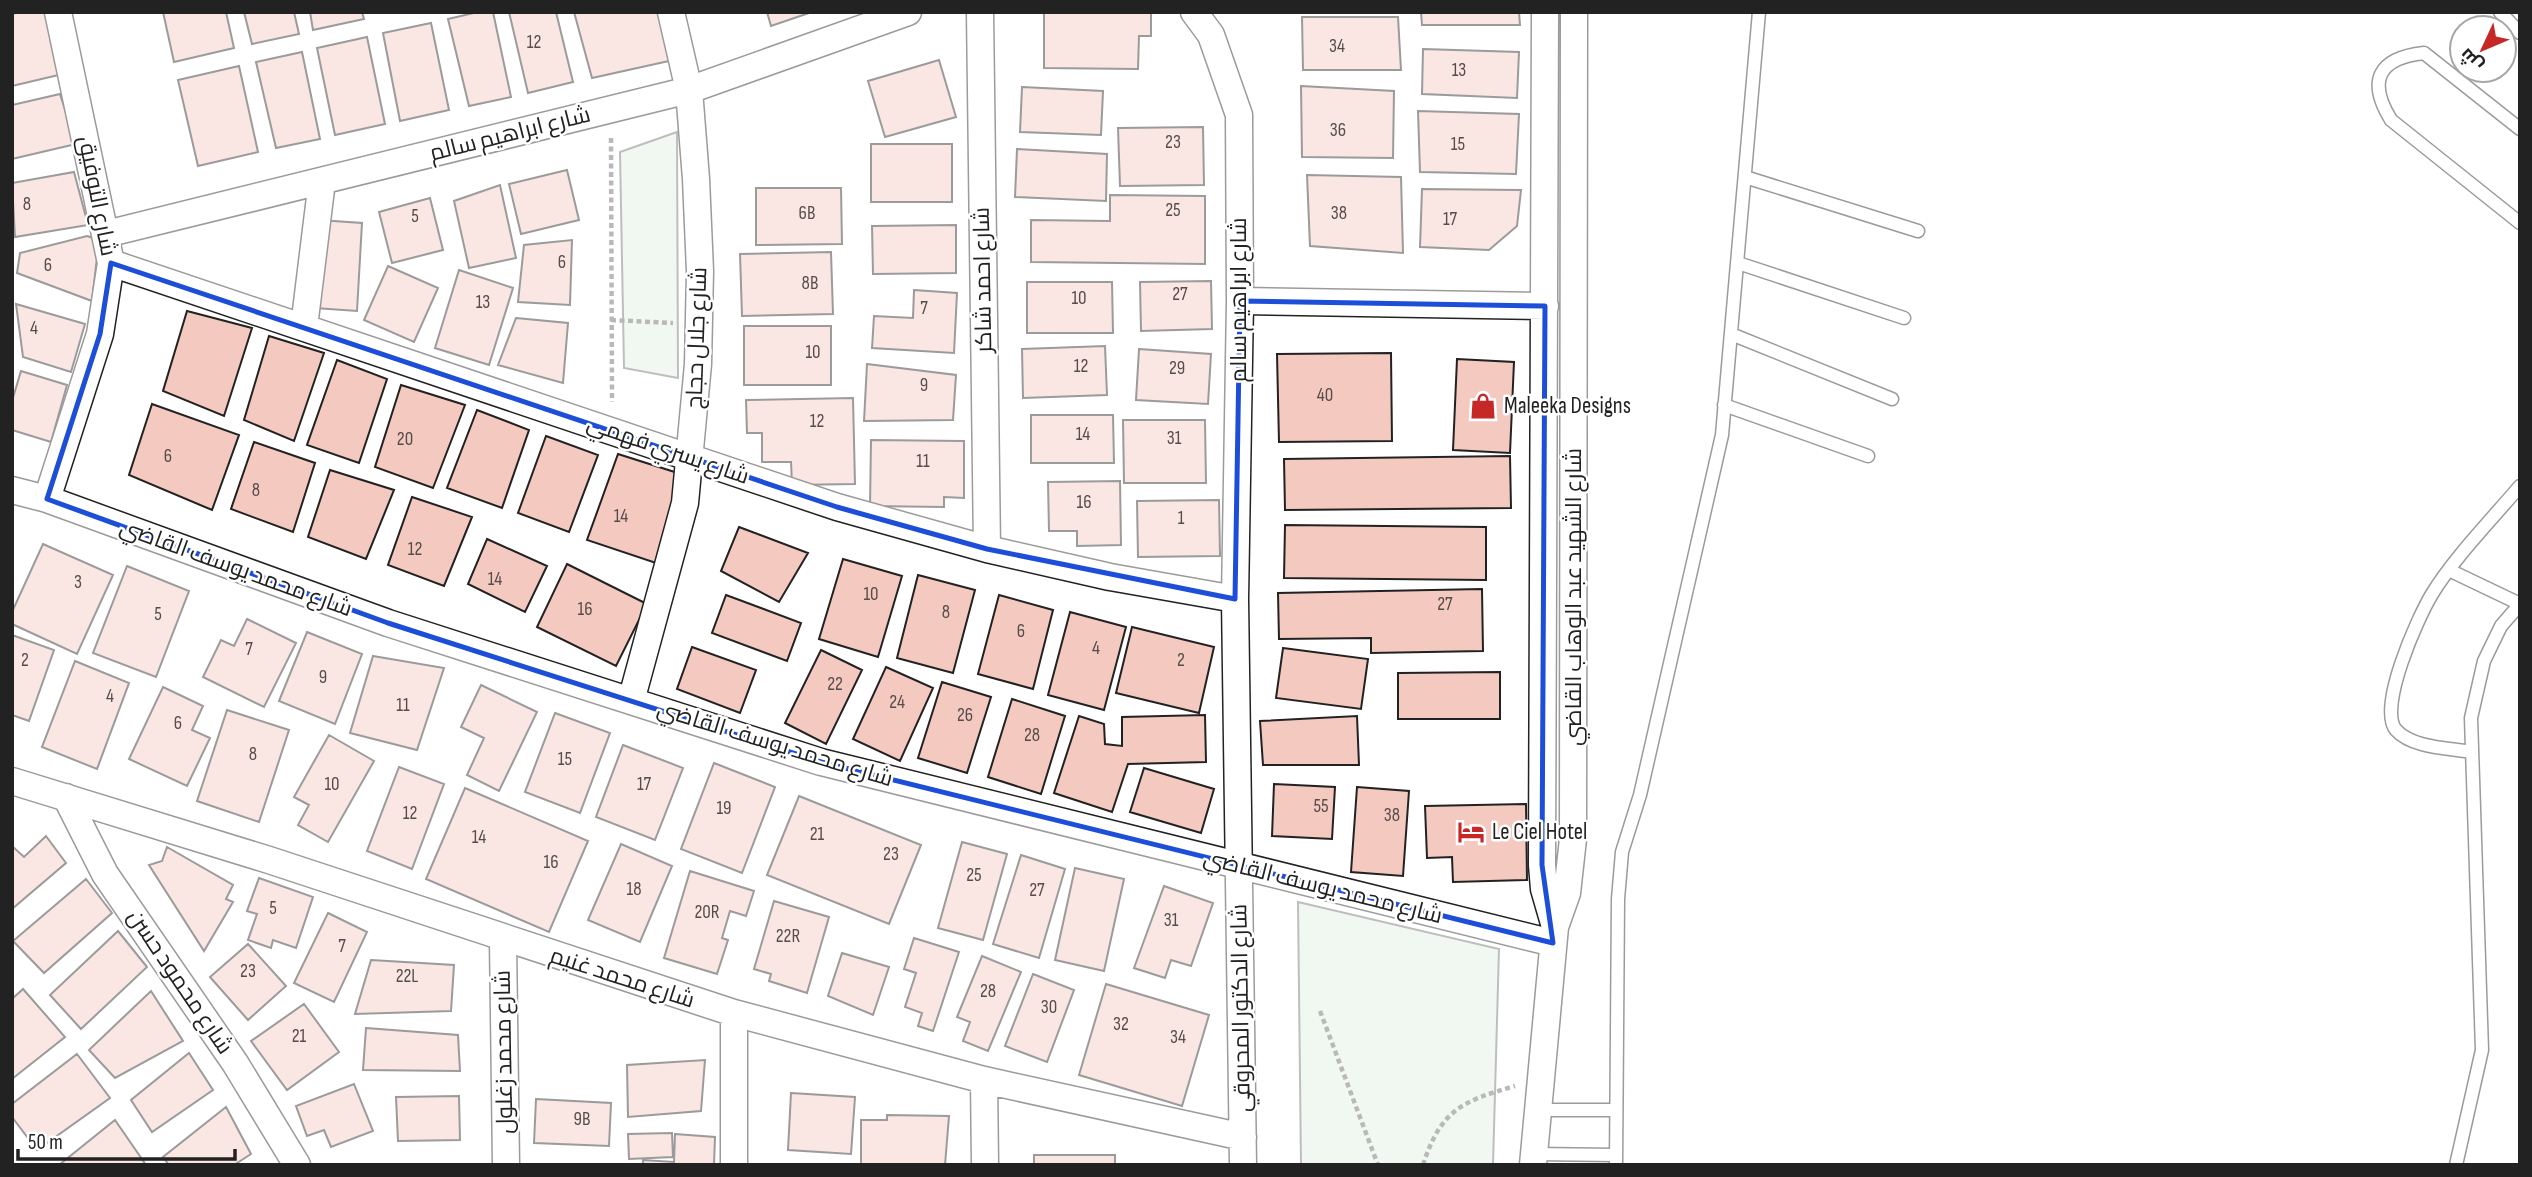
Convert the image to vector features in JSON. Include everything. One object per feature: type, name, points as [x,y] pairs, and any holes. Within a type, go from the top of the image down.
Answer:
[{"type":"street","name":"شارع التوفيق","points":[[47,499],[100,334],[111,263],[58,12]]},
{"type":"street","name":"شارع جلال حجاج","points":[[631,701],[672,558],[691,457],[699,325],[697,192],[689,90],[671,12]]},
{"type":"street","name":"شارع ابراهيم سالم","points":[[106,234],[689,90],[908,12]]},
{"type":"street","name":"شارع احمد شاكر","points":[[979,12],[987,549]]},
{"type":"street","name":"شارع ابراهيم سالم","points":[[1194,12],[1211,35],[1239,115],[1240,301],[1235,599]]},
{"type":"street","name":"شارع الشهيد عبد الوهاب القاضي","points":[[1545,12],[1542,864],[1544,889],[1554,935]]},
{"type":"street","name":"شارع الشهيد عبد الوهاب القاضي","points":[[1533,1159],[1554,935],[1567,893],[1573,839],[1574,12]]},
{"type":"street","points":[[304,327],[321,181]]},
{"type":"street","name":"شارع يسري فهمي","points":[[111,263],[837,507],[987,549],[1110,577],[1235,599]]},
{"type":"street","points":[[1240,301],[1545,306]]},
{"type":"street","name":"شارع محمد يوسف القاضي","points":[[12,490],[47,499],[388,623],[821,762],[1239,867],[1554,935]]},
{"type":"street","name":"شارع الدكتور المحروقي","points":[[1235,599],[1243,1165]]},
{"type":"street","name":"شارع محمد غنيم","points":[[12,780],[269,860],[503,940],[734,1013],[984,1080],[1243,1137]]},
{"type":"street","name":"شارع محمود حسن","points":[[65,797],[105,874],[235,1063],[297,1165]]},
{"type":"street","name":"شارع محمد زغلول","points":[[503,940],[506,1165]]},
{"type":"street","points":[[734,1013],[734,1165]]},
{"type":"street","points":[[984,1080],[985,1165]]},
{"type":"lane","points":[[1533,1159],[1616,1160],[1616,940],[1622,852],[1640,795],[1721,435],[1759,12]]},
{"type":"lane","points":[[2500,12],[2520,33]]},
{"type":"lane","points":[[2520,129],[2424,53],[2399,56],[2381,73],[2377,99],[2391,120],[2520,223]]},
{"type":"lane","points":[[1745,177],[1918,231]]},
{"type":"lane","points":[[1738,263],[1904,318]]},
{"type":"lane","points":[[1731,334],[1892,399]]},
{"type":"lane","points":[[1724,405],[1868,456]]},
{"type":"lane","points":[[2472,752],[2407,739],[2394,728],[2389,709],[2406,651],[2432,594],[2520,486]]},
{"type":"lane","points":[[2451,571],[2520,604],[2501,626],[2484,661],[2471,718],[2482,1050],[2456,1165]]},
{"type":"lane","points":[[1537,1110],[1616,1110]]},
{"type":"path","points":[[611,109],[612,431]]},
{"type":"path","points":[[611,320],[699,325]]},
{"type":"path","points":[[1320,1011],[1378,1165]]},
{"type":"path","points":[[1423,1165],[1434,1136],[1455,1110],[1470,1099],[1540,1079]]},
{"type":"highlighted area","points":[[111,263],[837,507],[987,549],[1235,599],[1240,301],[1545,306],[1542,865],[1553,943],[821,762],[388,623],[47,499],[100,334]]},
{"type":"green space","points":[[677,132],[678,378],[624,368],[620,152]]},
{"type":"green space","points":[[1298,902],[1499,949],[1493,1165],[1301,1165]]},
{"type":"building","points":[[50,12],[67,73],[12,86],[12,14]]},
{"type":"building","points":[[163,12],[226,12],[234,48],[174,62]]},
{"type":"building","points":[[244,12],[294,12],[299,34],[252,44]]},
{"type":"building","points":[[310,12],[362,12],[364,19],[313,30]]},
{"type":"building","points":[[478,12],[493,12],[511,97],[469,106],[448,19]]},
{"type":"building","points":[[509,12],[556,12],[573,82],[528,93]]},
{"type":"building","points":[[574,12],[665,12],[678,59],[592,78]]},
{"type":"building","points":[[767,12],[812,12],[771,26]]},
{"type":"building","points":[[1044,12],[1151,12],[1151,36],[1139,36],[1138,69],[1044,68]]},
{"type":"building","points":[[1421,12],[1519,12],[1520,25],[1422,25]]},
{"type":"building","points":[[1302,17],[1398,17],[1401,70],[1303,70]]},
{"type":"building","points":[[431,23],[449,110],[400,121],[383,33]]},
{"type":"building","points":[[367,37],[385,124],[335,135],[317,48]]},
{"type":"building","points":[[1423,49],[1519,52],[1517,98],[1422,94]]},
{"type":"building","points":[[302,52],[320,139],[276,148],[256,62]]},
{"type":"building","points":[[939,60],[956,117],[885,137],[868,81]]},
{"type":"building","points":[[239,66],[258,152],[198,166],[178,80]]},
{"type":"building","points":[[1301,86],[1394,91],[1393,158],[1302,157]]},
{"type":"building","points":[[1022,87],[1103,91],[1101,135],[1020,132]]},
{"type":"building","points":[[60,94],[76,144],[12,159],[12,105]]},
{"type":"building","points":[[1418,111],[1519,114],[1516,174],[1420,172]]},
{"type":"building","points":[[1203,127],[1204,185],[1120,186],[1118,128]]},
{"type":"building","points":[[871,144],[952,144],[952,202],[871,202]]},
{"type":"building","points":[[1017,149],[1107,154],[1106,201],[1015,197]]},
{"type":"building","points":[[567,170],[579,220],[521,234],[509,184]]},
{"type":"building","points":[[74,172],[88,225],[15,237],[12,183]]},
{"type":"building","points":[[1307,175],[1401,177],[1403,253],[1310,246]]},
{"type":"building","points":[[500,185],[516,258],[469,268],[454,201]]},
{"type":"building","points":[[756,188],[841,188],[842,244],[756,245]]},
{"type":"building","points":[[1422,189],[1521,190],[1517,226],[1489,250],[1420,247]]},
{"type":"building","points":[[1110,195],[1205,196],[1205,264],[1031,262],[1031,220],[1110,221]]},
{"type":"building","points":[[430,198],[443,250],[392,263],[379,212]]},
{"type":"building","points":[[319,220],[362,223],[357,311],[315,308]]},
{"type":"building","points":[[956,225],[956,273],[873,274],[872,226]]},
{"type":"building","points":[[87,236],[99,240],[92,301],[17,273],[20,253]]},
{"type":"building","points":[[572,240],[570,305],[518,302],[524,245]]},
{"type":"building","points":[[831,252],[833,314],[742,316],[740,254]]},
{"type":"building","points":[[388,266],[438,288],[414,342],[364,320]]},
{"type":"building","points":[[459,270],[513,288],[489,365],[435,348]]},
{"type":"building","points":[[1211,281],[1212,329],[1141,331],[1140,282]]},
{"type":"building","points":[[1027,282],[1112,282],[1113,333],[1027,333]]},
{"type":"building","points":[[914,290],[957,293],[954,353],[872,348],[874,316],[913,318]]},
{"type":"building","points":[[16,304],[85,324],[71,372],[23,357]]},
{"type":"building","points":[[187,311],[252,328],[224,416],[163,391]]},
{"type":"building","points":[[516,318],[568,323],[563,383],[498,365]]},
{"type":"building","points":[[744,326],[831,326],[831,385],[744,385]]},
{"type":"building","points":[[269,336],[324,353],[294,441],[244,420]]},
{"type":"building","points":[[1105,346],[1107,395],[1023,398],[1022,349]]},
{"type":"building","points":[[1139,349],[1211,354],[1208,404],[1136,400]]},
{"type":"building","points":[[1391,353],[1392,441],[1279,442],[1277,354]]},
{"type":"building","name":"Maleeka Designs","points":[[1457,359],[1514,362],[1510,453],[1453,450]]},
{"type":"building","points":[[337,360],[387,379],[359,463],[307,445]]},
{"type":"building","points":[[867,364],[956,375],[953,420],[864,421]]},
{"type":"building","points":[[21,371],[67,385],[51,442],[12,430],[12,401]]},
{"type":"building","points":[[401,385],[465,405],[433,488],[375,467]]},
{"type":"building","points":[[853,398],[855,484],[792,485],[791,462],[762,462],[762,433],[747,433],[746,400]]},
{"type":"building","points":[[152,404],[239,435],[212,510],[129,475]]},
{"type":"building","points":[[477,410],[529,430],[502,508],[447,488]]},
{"type":"building","points":[[1031,415],[1113,415],[1114,463],[1031,463]]},
{"type":"building","points":[[1123,420],[1205,420],[1206,483],[1124,483]]},
{"type":"building","points":[[546,436],[598,455],[569,532],[518,513]]},
{"type":"building","points":[[871,440],[964,441],[964,498],[944,497],[944,507],[870,506]]},
{"type":"building","points":[[254,442],[315,463],[293,532],[231,509]]},
{"type":"building","points":[[618,454],[684,475],[656,563],[587,540]]},
{"type":"building","points":[[1510,456],[1511,508],[1285,510],[1284,459]]},
{"type":"building","points":[[330,470],[394,490],[366,559],[308,537]]},
{"type":"building","points":[[1120,481],[1121,545],[1077,546],[1077,531],[1049,531],[1048,482]]},
{"type":"building","points":[[412,497],[472,517],[444,586],[388,565]]},
{"type":"building","points":[[1219,500],[1220,556],[1138,557],[1137,501]]},
{"type":"building","points":[[1285,525],[1486,527],[1486,580],[1284,578]]},
{"type":"building","points":[[739,527],[808,553],[779,602],[721,571]]},
{"type":"building","points":[[487,539],[547,566],[525,612],[468,584]]},
{"type":"building","points":[[43,544],[113,575],[77,654],[12,624],[12,612]]},
{"type":"building","points":[[843,559],[902,576],[878,657],[819,639]]},
{"type":"building","points":[[567,564],[647,604],[616,666],[537,627]]},
{"type":"building","points":[[127,566],[189,591],[156,677],[93,653]]},
{"type":"building","points":[[918,575],[975,590],[953,673],[897,658]]},
{"type":"building","points":[[1482,589],[1483,651],[1371,653],[1371,638],[1279,639],[1278,593]]},
{"type":"building","points":[[726,595],[801,623],[787,661],[712,633]]},
{"type":"building","points":[[999,595],[1053,610],[1033,689],[978,674]]},
{"type":"building","points":[[1070,612],[1126,627],[1104,710],[1048,695]]},
{"type":"building","points":[[247,619],[296,643],[264,707],[203,677],[221,640],[234,646]]},
{"type":"building","points":[[1132,627],[1214,647],[1199,713],[1116,693]]},
{"type":"building","points":[[307,632],[362,654],[335,724],[279,701]]},
{"type":"building","points":[[12,635],[54,650],[29,721],[12,715]]},
{"type":"building","points":[[692,647],[756,670],[740,713],[677,689]]},
{"type":"building","points":[[1283,648],[1368,659],[1361,709],[1276,698]]},
{"type":"building","points":[[821,650],[862,670],[826,744],[785,723]]},
{"type":"building","points":[[373,656],[444,668],[417,750],[350,733]]},
{"type":"building","points":[[75,661],[129,683],[97,769],[42,747]]},
{"type":"building","points":[[886,667],[933,688],[900,761],[853,739]]},
{"type":"building","points":[[1500,672],[1500,719],[1398,719],[1398,673]]},
{"type":"building","points":[[942,682],[991,697],[967,773],[918,758]]},
{"type":"building","points":[[481,685],[537,712],[499,791],[467,775],[484,738],[461,727]]},
{"type":"building","points":[[163,687],[203,706],[192,730],[210,738],[187,786],[129,759]]},
{"type":"building","points":[[1012,699],[1065,716],[1041,794],[988,777]]},
{"type":"building","points":[[227,710],[289,730],[259,822],[197,801]]},
{"type":"building","points":[[555,713],[610,733],[580,813],[525,792]]},
{"type":"building","points":[[1205,715],[1206,762],[1128,764],[1112,812],[1054,793],[1079,716],[1104,724],[1105,744],[1122,746],[1122,717]]},
{"type":"building","points":[[1357,716],[1359,765],[1263,765],[1260,721]]},
{"type":"building","points":[[329,735],[374,761],[328,842],[298,825],[309,805],[294,797]]},
{"type":"building","points":[[623,745],[683,768],[655,840],[596,817]]},
{"type":"building","points":[[714,763],[775,787],[742,873],[681,849]]},
{"type":"building","points":[[399,767],[444,784],[412,869],[367,851]]},
{"type":"building","points":[[1144,768],[1214,789],[1201,833],[1130,812]]},
{"type":"building","points":[[1274,784],[1335,787],[1332,839],[1272,836]]},
{"type":"building","points":[[1357,787],[1409,791],[1403,876],[1351,872]]},
{"type":"building","points":[[465,788],[588,841],[549,932],[426,879]]},
{"type":"building","points":[[799,796],[921,845],[889,924],[767,875]]},
{"type":"building","points":[[1526,804],[1527,880],[1453,882],[1452,857],[1427,858],[1425,806]]},
{"type":"building","points":[[46,836],[66,863],[12,909],[12,846],[24,857]]},
{"type":"building","points":[[962,842],[1007,854],[983,940],[938,928]]},
{"type":"building","points":[[621,844],[672,866],[640,942],[588,920]]},
{"type":"building","points":[[167,847],[233,885],[226,899],[233,902],[204,951],[149,865],[162,861]]},
{"type":"building","points":[[1021,855],[1065,869],[1039,958],[993,944]]},
{"type":"building","points":[[1075,868],[1124,879],[1104,971],[1055,960]]},
{"type":"building","points":[[690,871],[754,891],[746,916],[730,911],[722,938],[728,940],[717,974],[664,958]]},
{"type":"building","points":[[259,878],[313,897],[296,948],[273,940],[271,948],[248,940],[257,914],[247,911]]},
{"type":"building","points":[[86,879],[112,913],[44,973],[13,941]]},
{"type":"building","points":[[1164,886],[1213,903],[1191,966],[1171,960],[1165,978],[1134,968]]},
{"type":"building","points":[[774,901],[829,917],[807,993],[769,981],[771,974],[754,969]]},
{"type":"building","points":[[328,913],[367,932],[334,1002],[294,983]]},
{"type":"building","points":[[118,931],[147,967],[81,1029],[50,995]]},
{"type":"building","points":[[914,938],[959,952],[933,1031],[918,1026],[922,1013],[905,1007],[916,973],[904,969]]},
{"type":"building","points":[[248,944],[286,986],[248,1020],[210,977]]},
{"type":"building","points":[[842,953],[889,967],[873,1015],[828,996]]},
{"type":"building","points":[[982,956],[1021,972],[988,1051],[963,1041],[970,1022],[957,1017]]},
{"type":"building","points":[[371,960],[454,965],[451,1011],[355,1014]]},
{"type":"building","points":[[1033,974],[1074,990],[1047,1062],[1005,1046]]},
{"type":"building","points":[[1106,984],[1209,1015],[1182,1106],[1079,1075]]},
{"type":"building","points":[[23,989],[65,1037],[12,1079],[12,999]]},
{"type":"building","points":[[151,991],[183,1041],[115,1078],[89,1050]]},
{"type":"building","points":[[304,1004],[339,1052],[287,1090],[251,1041]]},
{"type":"building","points":[[366,1028],[458,1035],[460,1071],[363,1070]]},
{"type":"building","points":[[189,1053],[213,1090],[152,1132],[131,1100]]},
{"type":"building","points":[[77,1054],[110,1098],[37,1150],[12,1117],[12,1104]]},
{"type":"building","points":[[705,1060],[701,1111],[628,1117],[627,1065]]},
{"type":"building","points":[[354,1084],[373,1131],[331,1147],[324,1130],[307,1136],[296,1106]]},
{"type":"building","points":[[791,1093],[855,1097],[851,1154],[788,1150]]},
{"type":"building","points":[[459,1096],[460,1140],[398,1141],[396,1097]]},
{"type":"building","points":[[536,1099],[611,1103],[609,1146],[534,1143]]},
{"type":"building","points":[[226,1107],[251,1154],[234,1165],[169,1165],[163,1157]]},
{"type":"building","points":[[887,1115],[949,1116],[945,1165],[861,1165],[861,1120],[887,1120]]},
{"type":"building","points":[[115,1120],[146,1165],[59,1165]]},
{"type":"building","points":[[672,1133],[673,1157],[629,1159],[628,1134]]},
{"type":"building","points":[[675,1134],[715,1137],[714,1165],[643,1165],[643,1160],[674,1162]]},
{"type":"building","points":[[1034,1155],[1115,1155],[1115,1165],[1034,1165]]},
{"type":"place","name":"Maleeka Designs","points":[[1483,406]]},
{"type":"place","name":"Le Ciel Hotel","points":[[1471,832]]}]
